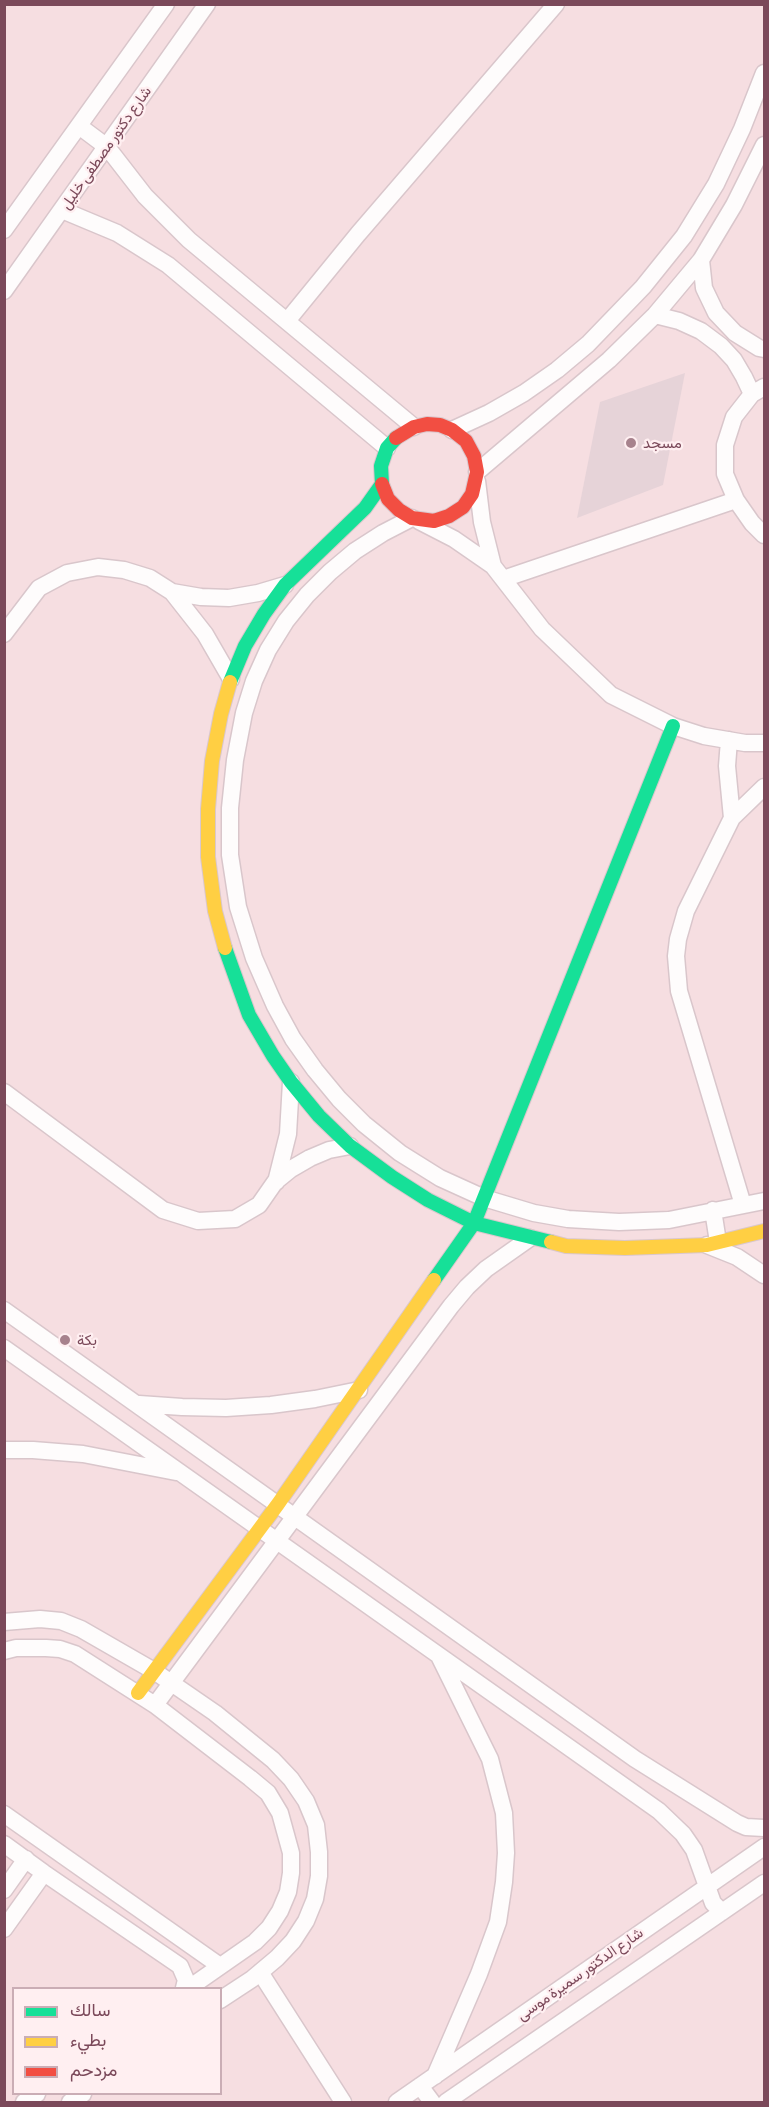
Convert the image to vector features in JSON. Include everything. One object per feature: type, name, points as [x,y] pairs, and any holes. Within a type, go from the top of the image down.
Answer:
[{"type":"street","points":[[4,230],[166,4]]},
{"type":"street","name":"شارع دكتور مصطفى خليل","points":[[4,291],[207,4]]},
{"type":"street","points":[[287,321],[358,234],[556,4]]},
{"type":"street","points":[[452,430],[524,393],[557,370],[588,344],[644,287],[684,236],[716,184],[765,73]]},
{"type":"street","points":[[79,126],[107,147],[138,188],[166,219],[414,427]]},
{"type":"street","points":[[765,145],[734,205],[701,260],[655,315],[609,360],[477,475],[472,494],[463,507],[449,516],[434,521],[415,519],[374,539],[330,572],[286,621],[268,650],[254,681],[244,713],[235,760],[230,808],[230,855],[238,907],[254,958],[275,1006],[293,1039],[315,1070],[356,1115],[400,1153],[440,1178],[484,1198],[534,1213],[568,1219],[619,1222],[669,1220],[765,1201]]},
{"type":"street","points":[[62,210],[117,233],[168,265],[387,448]]},
{"type":"street","points":[[701,260],[705,288],[716,313],[735,333],[765,349]]},
{"type":"street","points":[[655,315],[679,321],[701,331],[721,346],[734,360],[744,377],[758,391],[734,417],[724,445],[725,474],[736,500],[752,523],[765,535]]},
{"type":"street","points":[[721,346],[735,333]]},
{"type":"street","points":[[498,572],[482,522],[474,456],[466,441],[452,430],[440,425],[427,424],[414,427],[399,435],[387,448],[381,466],[382,484],[388,499],[399,510],[454,539],[498,572],[542,629],[611,695],[673,726],[704,736],[745,743],[765,743]]},
{"type":"street","points":[[382,484],[345,530],[322,548],[285,585],[254,630],[231,679],[221,714],[212,761],[208,809],[208,857],[215,911],[229,964],[249,1014],[291,1082],[319,1116],[350,1146],[428,1200],[474,1223],[566,1246],[625,1248],[712,1244],[765,1231]]},
{"type":"street","points":[[498,572],[736,500]]},
{"type":"street","points":[[4,634],[39,588],[67,573],[98,567],[124,570],[150,578],[172,592],[205,634],[231,679]]},
{"type":"street","points":[[172,592],[201,597],[230,598],[285,585]]},
{"type":"street","points":[[138,1693],[278,1504],[474,1223],[673,726]]},
{"type":"street","points":[[729,740],[727,766],[732,818]]},
{"type":"street","points":[[743,1205],[679,991],[676,965],[678,939],[686,911],[732,818],[765,787]]},
{"type":"street","points":[[275,1182],[288,1134],[291,1082]]},
{"type":"street","points":[[4,1092],[163,1210],[198,1221],[235,1219],[259,1205],[275,1182],[291,1169],[329,1150],[350,1146]]},
{"type":"street","points":[[712,1244],[713,1210]]},
{"type":"street","points":[[155,1705],[294,1515],[466,1287],[500,1258],[530,1238]]},
{"type":"street","points":[[712,1244],[765,1275]]},
{"type":"street","points":[[4,1310],[635,1758],[737,1823],[746,1827],[765,1828]]},
{"type":"street","points":[[4,1348],[670,1820],[693,1850],[713,1903],[722,1912]]},
{"type":"street","points":[[138,1403],[182,1407],[260,1406],[315,1399],[359,1390]]},
{"type":"street","points":[[4,1450],[83,1454],[183,1474]]},
{"type":"street","points":[[4,1622],[40,1619],[61,1622],[81,1629],[154,1671],[215,1713],[273,1760],[296,1785],[306,1801],[315,1826],[319,1852],[319,1876],[315,1899],[306,1921],[293,1941],[260,1972],[222,1999]]},
{"type":"street","points":[[4,1651],[16,1648],[45,1648],[75,1654],[155,1705],[268,1793],[280,1813],[288,1835],[291,1853],[288,1892],[280,1911],[269,1928],[255,1942],[189,1987]]},
{"type":"street","points":[[435,2076],[479,1974],[498,1922],[506,1853],[504,1812],[490,1759],[438,1655]]},
{"type":"street","points":[[4,1814],[220,1966]]},
{"type":"street","points":[[4,1844],[180,1966],[186,1980],[186,1987]]},
{"type":"street","name":"شارع الدكتور سميرة موسى","points":[[397,2103],[765,1847]]},
{"type":"street","points":[[4,1890],[26,1859]]},
{"type":"street","points":[[4,1929],[44,1873]]},
{"type":"street","name":"شارع الدكتور سميرة موسى","points":[[446,2103],[765,1883]]},
{"type":"street","points":[[260,1972],[343,2103]]},
{"type":"street","points":[[420,2086],[432,2103]]},
{"type":"shaded area","points":[[4,5],[764,5],[764,2102],[5,2102]]},
{"type":"building","name":"مسجد","points":[[685,373],[663,485],[577,518],[600,402]]},
{"type":"traffic: fast","points":[[230,682],[245,646],[285,585],[365,508],[382,484],[381,466],[387,448],[396,438]]},
{"type":"traffic: fast","points":[[434,1280],[474,1223],[673,726]]},
{"type":"traffic: fast","points":[[225,948],[249,1015],[273,1056],[319,1116],[350,1146],[428,1200],[474,1223],[551,1242]]},
{"type":"traffic: slow","points":[[225,948],[215,911],[208,857],[208,809],[212,761],[230,682]]},
{"type":"traffic: slow","points":[[551,1242],[566,1246],[625,1248],[707,1245],[764,1231]]},
{"type":"traffic: slow","points":[[138,1693],[278,1504],[434,1280]]},
{"type":"traffic: jam","points":[[382,484],[388,499],[399,510],[412,518],[434,521],[449,516],[463,507],[472,494],[477,472],[474,456],[466,441],[452,430],[440,425],[427,424],[414,427],[396,438]]},
{"type":"place","name":"مسجد","points":[[631,443]]},
{"type":"place","name":"بكة","points":[[65,1340]]}]
